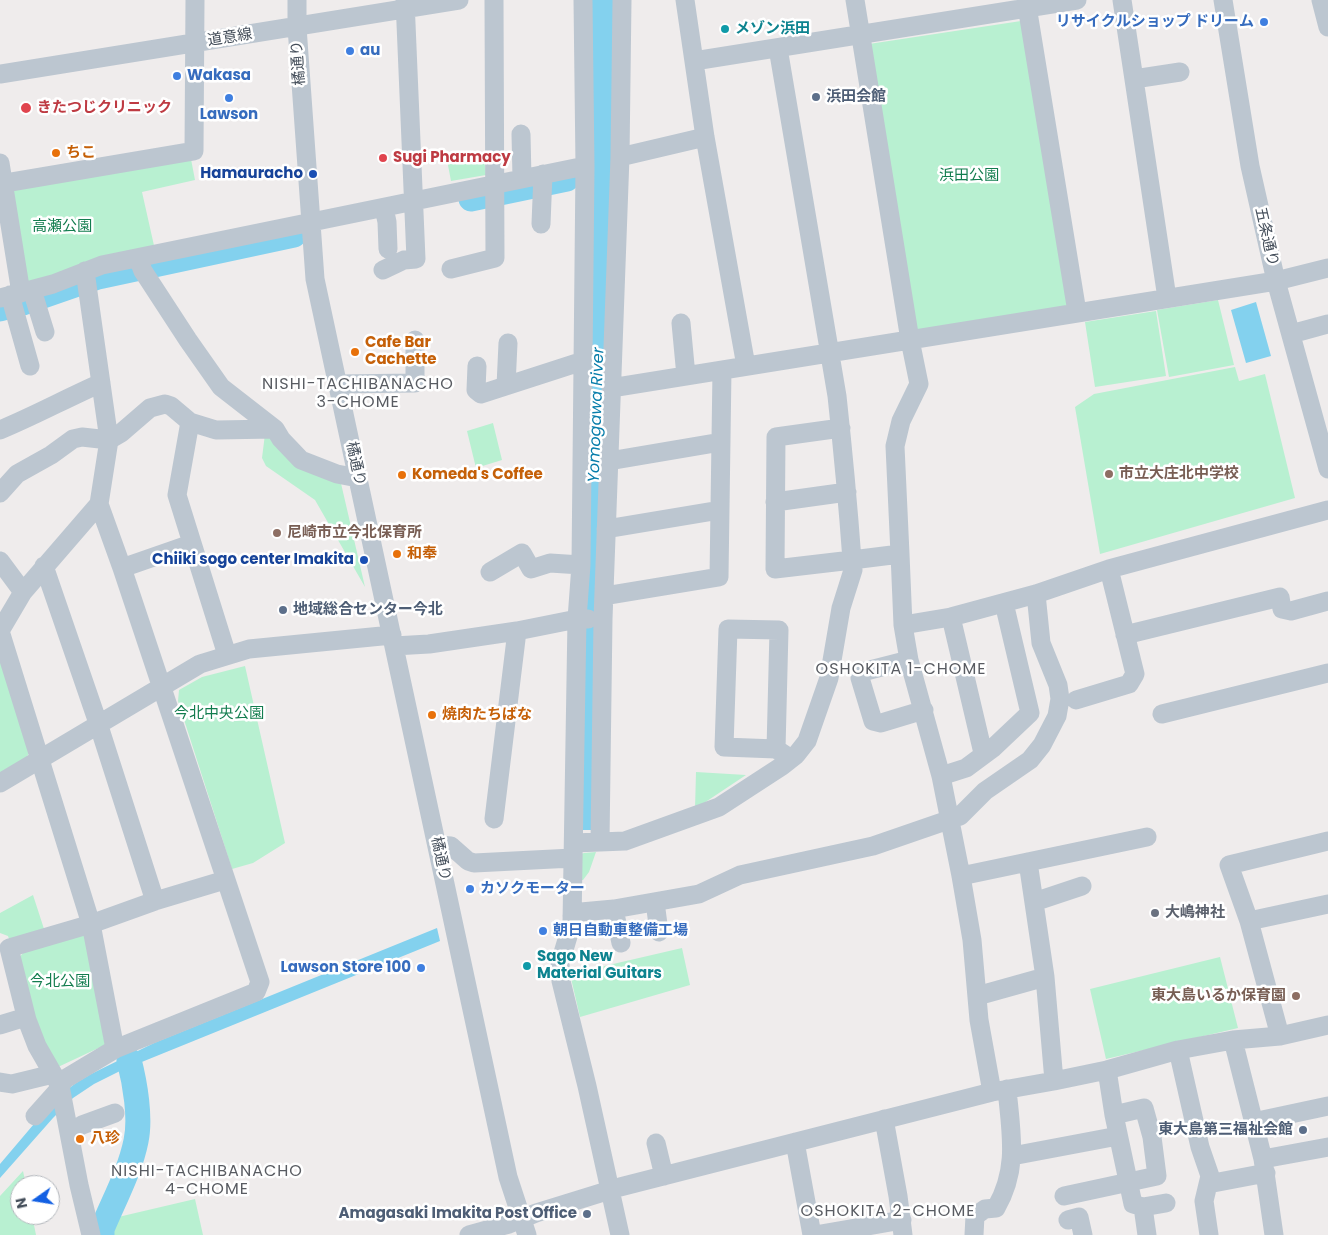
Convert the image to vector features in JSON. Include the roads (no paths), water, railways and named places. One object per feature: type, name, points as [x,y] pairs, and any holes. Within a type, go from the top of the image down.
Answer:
[{"type":"street","points":[[2,184],[194,151],[195,0]]},
{"type":"street","name":"橘通り","points":[[297,0],[297,27],[315,278],[508,1177],[525,1227]]},
{"type":"street","name":"道意線","points":[[0,74],[297,27],[405,4],[459,0]]},
{"type":"street","points":[[451,269],[495,258],[494,0]]},
{"type":"street","points":[[582,0],[585,166],[581,565],[590,619],[600,842]]},
{"type":"street","points":[[620,1235],[587,1086],[561,981],[560,963],[576,914],[573,851],[590,619],[604,596],[609,461],[609,386],[620,157],[622,0]]},
{"type":"street","points":[[685,0],[705,138],[746,366]]},
{"type":"street","points":[[855,0],[910,340],[919,384],[901,421],[895,446],[903,625],[909,660],[941,776],[961,876],[972,940],[979,1020],[1000,1091],[1010,1108],[1012,1156],[1002,1197],[996,1208],[984,1209],[975,1216],[974,1235]]},
{"type":"street","points":[[694,61],[861,34],[1027,4],[1077,0]]},
{"type":"street","points":[[1122,0],[1167,298]]},
{"type":"street","name":"五条通り","points":[[1223,0],[1250,166],[1276,280],[1328,469]]},
{"type":"street","points":[[1321,0],[1328,27]]},
{"type":"street","points":[[382,270],[404,260],[416,259],[405,4]]},
{"type":"street","points":[[1027,4],[1077,312]]},
{"type":"street","points":[[437,845],[451,846],[468,861],[474,863],[573,851],[600,842],[626,841],[719,806],[784,754],[808,741],[829,678],[841,608],[853,570],[837,396],[778,48]]},
{"type":"street","points":[[1134,79],[1180,72]]},
{"type":"street","points":[[521,134],[522,178]]},
{"type":"street","points":[[620,157],[705,138]]},
{"type":"street","points":[[0,163],[30,366]]},
{"type":"street","points":[[19,298],[53,284],[86,277],[102,265],[140,263],[310,223],[385,214],[414,206],[496,190],[522,178],[543,180],[585,166]]},
{"type":"street","points":[[541,224],[543,180]]},
{"type":"street","points":[[385,214],[388,249]]},
{"type":"street","points":[[140,263],[188,340],[221,387],[275,429],[301,460],[338,474],[358,478]]},
{"type":"street","points":[[584,384],[609,386],[686,376],[1276,280],[1328,268]]},
{"type":"street","points":[[35,1116],[60,1089],[65,1079],[115,1050],[256,992],[260,982],[122,568],[98,504],[109,440],[86,277]]},
{"type":"street","points":[[19,298],[45,332]]},
{"type":"street","points":[[681,323],[686,376]]},
{"type":"street","points":[[1291,334],[1328,324]]},
{"type":"street","points":[[506,386],[508,343]]},
{"type":"street","points":[[338,384],[415,383],[418,346]]},
{"type":"street","points":[[477,366],[476,390],[481,394],[583,361]]},
{"type":"street","points":[[604,596],[719,577],[722,370]]},
{"type":"street","points":[[0,430],[101,383]]},
{"type":"street","points":[[0,493],[17,474],[51,455],[73,439],[82,437],[109,440],[150,408],[165,404],[171,406],[190,422],[216,430],[275,429]]},
{"type":"street","points":[[190,422],[177,495],[227,655]]},
{"type":"street","points":[[840,428],[776,437],[774,568],[900,554]]},
{"type":"street","points":[[609,461],[721,442]]},
{"type":"street","points":[[775,502],[847,492]]},
{"type":"street","points":[[98,504],[23,592],[0,631],[91,924],[115,1050]]},
{"type":"street","points":[[606,529],[720,510]]},
{"type":"street","points":[[903,625],[951,617],[1004,603],[1109,569],[1328,510]]},
{"type":"street","points":[[122,568],[191,544]]},
{"type":"street","points":[[490,572],[522,554],[531,569],[550,563],[581,565]]},
{"type":"street","points":[[0,561],[23,592]]},
{"type":"street","points":[[44,566],[98,723],[155,901]]},
{"type":"street","points":[[1076,700],[1129,684],[1135,674],[1109,569]]},
{"type":"street","points":[[576,914],[699,894],[740,874],[873,846],[960,816],[985,790],[1030,760],[1042,746],[1057,716],[1060,698],[1058,685],[1041,643],[1036,594]]},
{"type":"street","points":[[1125,635],[1280,597],[1282,609],[1291,611],[1328,601]]},
{"type":"street","points":[[941,776],[966,768],[983,753],[992,748],[1030,713],[1004,603]]},
{"type":"street","points":[[951,617],[983,753]]},
{"type":"street","points":[[0,783],[200,664],[227,655],[249,649],[393,640],[429,644],[590,619]]},
{"type":"street","points":[[728,629],[779,630],[784,754],[724,747],[728,629]]},
{"type":"street","points":[[494,819],[517,631]]},
{"type":"street","points":[[909,660],[862,672],[860,678],[873,721],[880,723],[924,710]]},
{"type":"street","points":[[1162,714],[1328,673]]},
{"type":"street","points":[[961,876],[1148,837]]},
{"type":"street","points":[[1280,1036],[1249,921],[1228,860],[1328,841]]},
{"type":"street","points":[[1028,862],[1044,977],[1054,1082]]},
{"type":"street","points":[[91,1235],[60,1089],[37,1046],[8,979],[10,948],[91,924],[155,901],[225,880]]},
{"type":"street","points":[[1034,902],[1082,886]]},
{"type":"street","points":[[655,902],[659,932]]},
{"type":"street","points":[[1249,921],[1328,904]]},
{"type":"street","points":[[614,909],[621,943]]},
{"type":"street","points":[[977,996],[1044,977]]},
{"type":"street","points":[[0,1025],[26,1017]]},
{"type":"street","points":[[469,1235],[509,1224],[525,1227],[610,1190],[884,1119],[1000,1091],[1054,1082],[1107,1070],[1178,1050],[1233,1040],[1280,1036],[1328,1025]]},
{"type":"street","points":[[1233,1040],[1264,1166],[1274,1235]]},
{"type":"street","points":[[1178,1050],[1200,1147],[1210,1176],[1204,1201],[1209,1235]]},
{"type":"street","points":[[1107,1070],[1118,1136],[1134,1204],[1143,1208],[1166,1203]]},
{"type":"street","points":[[0,1082],[60,1089]]},
{"type":"street","points":[[1253,1122],[1328,1106]]},
{"type":"street","points":[[1064,1196],[1157,1176],[1152,1137],[1144,1108],[1114,1115]]},
{"type":"street","points":[[69,1133],[115,1113]]},
{"type":"street","points":[[795,1142],[813,1235],[902,1227],[884,1119]]},
{"type":"street","points":[[1012,1156],[1118,1136]]},
{"type":"street","points":[[656,1143],[664,1176]]},
{"type":"street","points":[[1208,1184],[1328,1147]]},
{"type":"street","points":[[1143,1208],[1147,1235]]},
{"type":"street","points":[[1068,1220],[1079,1217],[1083,1235]]},
{"type":"water","name":"Yomogawa River","points":[[592,0],[613,0],[613,100],[593,830],[579,830]]},
{"type":"water","points":[[1256,302],[1271,356],[1246,363],[1231,310]]},
{"type":"water","points":[[437,928],[440,941],[122,1070],[94,1084],[73,1098],[53,1118],[0,1178],[0,1164],[56,1098],[91,1074],[154,1043]]},
{"type":"waterway","points":[[471,199],[567,179]]},
{"type":"waterway","points":[[0,309],[98,277],[294,235]]},
{"type":"waterway","points":[[102,1235],[102,1229],[126,1174],[136,1141],[138,1111],[129,1060]]},
{"type":"place","name":"リサイクルショップ ドリーム","points":[[1264,22]]},
{"type":"place","name":"メゾン浜田","points":[[725,29]]},
{"type":"place","name":"au","points":[[350,51]]},
{"type":"place","name":"Wakasa","points":[[177,76]]},
{"type":"place","name":"浜田会館","points":[[816,97]]},
{"type":"place","name":"Lawson","points":[[229,98]]},
{"type":"place","name":"きたつじクリニック","points":[[26,108]]},
{"type":"place","name":"ちこ","points":[[56,153]]},
{"type":"place","name":"Sugi Pharmacy","points":[[383,158]]},
{"type":"place","name":"Hamauracho","points":[[313,174]]},
{"type":"place","name":"Cafe Bar Cachette","points":[[355,352]]},
{"type":"place","name":"市立大庄北中学校","points":[[1109,474]]},
{"type":"place","name":"Komeda's Coffee","points":[[402,475]]},
{"type":"place","name":"尼崎市立今北保育所","points":[[277,533]]},
{"type":"place","name":"和奉","points":[[397,554]]},
{"type":"place","name":"Chiiki sogo center Imakita","points":[[364,560]]},
{"type":"place","name":"地域総合センター今北","points":[[283,610]]},
{"type":"place","name":"焼肉たちばな","points":[[432,715]]},
{"type":"place","name":"カソクモーター","points":[[470,889]]},
{"type":"place","name":"大嶋神社","points":[[1155,913]]},
{"type":"place","name":"朝日自動車整備工場","points":[[543,931]]},
{"type":"place","name":"Sago New Material Guitars","points":[[527,966]]},
{"type":"place","name":"Lawson Store 100","points":[[421,968]]},
{"type":"place","name":"東大島いるか保育園","points":[[1296,996]]},
{"type":"place","name":"東大島第三福祉会館","points":[[1303,1130]]},
{"type":"place","name":"八珍","points":[[80,1139]]},
{"type":"place","name":"Amagasaki Imakita Post Office","points":[[587,1214]]},
{"type":"district","name":"NISHI-TACHIBANACHO 3-CHOME","points":[[358,394]]},
{"type":"district","name":"OSHOKITA 1-CHOME","points":[[901,670]]},
{"type":"district","name":"NISHI-TACHIBANACHO 4-CHOME","points":[[207,1181]]},
{"type":"district","name":"OSHOKITA 2-CHOME","points":[[888,1212]]},
{"type":"park label","name":"浜田公園","points":[[969,176]]},
{"type":"park label","name":"高瀬公園","points":[[62,227]]},
{"type":"park label","name":"今北中央公園","points":[[219,714]]},
{"type":"park label","name":"今北公園","points":[[60,982]]}]
